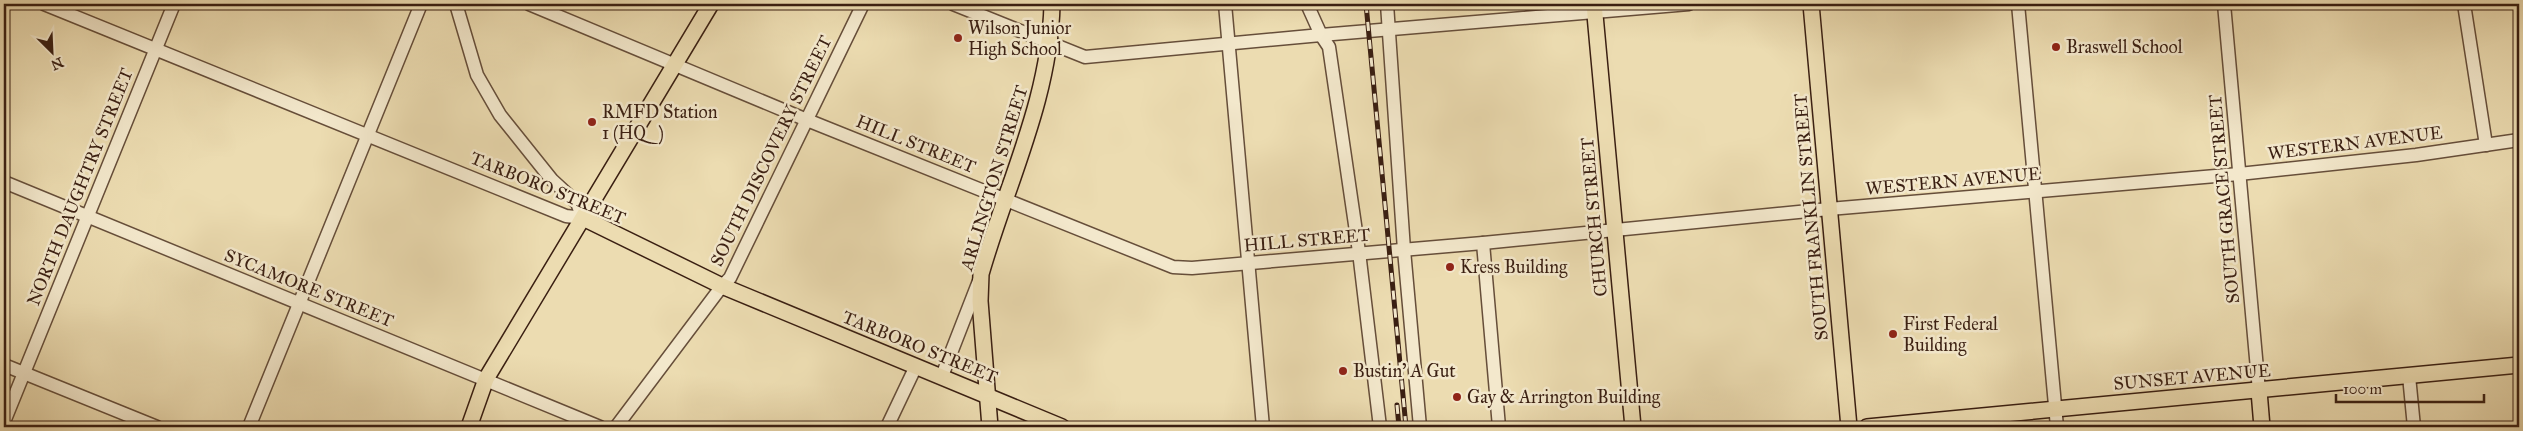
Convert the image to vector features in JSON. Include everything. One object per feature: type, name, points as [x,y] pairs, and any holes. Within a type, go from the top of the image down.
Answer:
[{"type":"main road","points":[[469,427],[486,379],[711,4]]},
{"type":"main road","name":"ARLINGTON STREET","points":[[990,427],[980,301],[981,274],[1038,102],[1050,44],[1052,4]]},
{"type":"main road","name":"SOUTH FRANKLIN STREET","points":[[1811,4],[1849,427]]},
{"type":"main road","name":"CHURCH STREET","points":[[1594,8],[1633,427]]},
{"type":"main road","name":"TARBORO STREET","points":[[583,218],[722,286],[987,394],[1062,427]]},
{"type":"main road","name":"SUNSET AVENUE","points":[[1867,427],[2519,365]]},
{"type":"main road","points":[[2259,391],[2262,427]]},
{"type":"street","name":"TARBORO STREET","points":[[44,4],[566,216],[583,218]]},
{"type":"street","name":"NORTH DAUGHTRY STREET","points":[[4,422],[174,4]]},
{"type":"street","points":[[249,427],[421,4]]},
{"type":"street","points":[[456,4],[477,75],[500,115],[552,180],[577,203],[583,218]]},
{"type":"street","name":"HILL STREET","points":[[529,4],[807,120],[1173,267],[1192,268],[1389,250]]},
{"type":"street","name":"SOUTH DISCOVERY STREET","points":[[616,427],[730,278],[863,4]]},
{"type":"street","points":[[953,4],[1085,57],[1320,34],[1389,30],[1594,8],[1689,4]]},
{"type":"street","points":[[1225,4],[1263,427]]},
{"type":"street","points":[[1307,4],[1320,34],[1329,47],[1359,252],[1380,427]]},
{"type":"street","points":[[1387,4],[1404,250],[1420,427]]},
{"type":"street","points":[[2018,4],[2057,427]]},
{"type":"street","name":"SOUTH GRACE STREET","points":[[2224,4],[2259,391]]},
{"type":"street","points":[[2464,4],[2486,145]]},
{"type":"street","name":"WESTERN AVENUE","points":[[1389,250],[1482,244],[1829,209],[2239,174],[2416,155],[2519,140]]},
{"type":"street","name":"SYCAMORE STREET","points":[[4,182],[600,427]]},
{"type":"street","points":[[1482,244],[1499,427]]},
{"type":"street","points":[[942,376],[981,274]]},
{"type":"street","points":[[4,364],[157,427]]},
{"type":"street","points":[[887,427],[916,366]]},
{"type":"street","points":[[2409,376],[2414,427]]},
{"type":"railway","points":[[1366,4],[1406,427]]},
{"type":"railway","points":[[1397,405],[1399,427]]},
{"type":"place","name":"Wilson Junior High School","points":[[958,38]]},
{"type":"place","name":"Braswell School","points":[[2056,47]]},
{"type":"place","name":"RMFD Station 1 (HQ)","points":[[592,122]]},
{"type":"place","name":"Kress Building","points":[[1450,267]]},
{"type":"place","name":"First Federal Building","points":[[1893,334]]},
{"type":"place","name":"Bustin' A Gut","points":[[1343,371]]},
{"type":"place","name":"Gay & Arrington Building","points":[[1457,397]]}]
